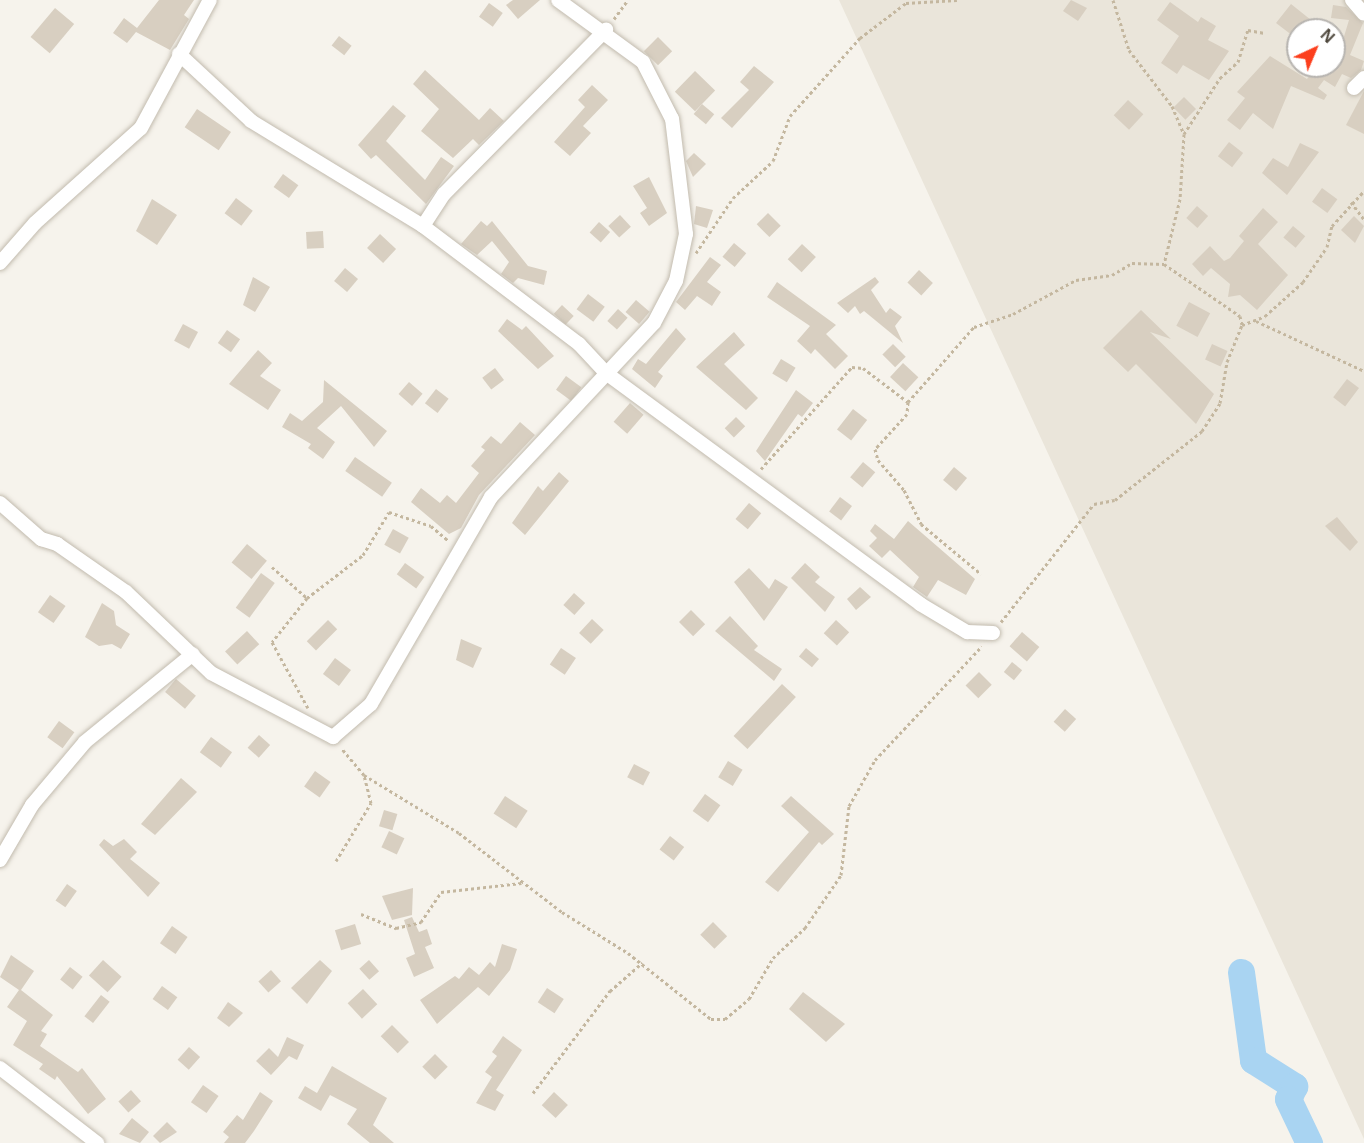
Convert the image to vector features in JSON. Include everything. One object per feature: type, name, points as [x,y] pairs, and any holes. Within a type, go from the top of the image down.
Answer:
[{"type":"street","points":[[0,263],[35,223],[141,128],[210,0]]},
{"type":"street","points":[[0,503],[40,539],[57,544],[126,592],[211,673],[333,737],[371,704],[398,664],[463,539],[491,497],[665,306],[686,234],[672,119],[643,63],[606,30],[558,0]]},
{"type":"street","points":[[1352,0],[1364,14]]},
{"type":"street","points":[[423,226],[444,194],[606,30]]},
{"type":"street","points":[[179,54],[290,149],[423,226],[554,324],[606,373],[920,604],[967,632],[993,633]]},
{"type":"street","points":[[0,860],[32,805],[85,742],[193,654]]},
{"type":"street","points":[[0,1068],[97,1143]]},
{"type":"path","points":[[606,30],[628,0]]},
{"type":"path","points":[[690,262],[732,198],[773,161],[790,116],[860,38],[906,3],[957,0]]},
{"type":"path","points":[[1113,0],[1129,50],[1172,106],[1184,134],[1180,199],[1164,264]]},
{"type":"path","points":[[1184,134],[1220,78],[1238,62],[1248,30],[1265,33]]},
{"type":"path","points":[[1242,324],[1254,321],[1303,282],[1351,202],[1364,191]]},
{"type":"path","points":[[1351,202],[1364,219]]},
{"type":"path","points":[[333,737],[364,775],[459,834],[520,883],[544,893],[562,912],[642,963],[711,1019],[736,1014],[841,875],[849,806],[875,760],[993,633],[1094,504],[1115,500],[1202,431],[1220,403],[1227,362],[1242,324],[1240,315],[1164,264],[1132,263],[1106,276],[1076,280],[1013,314],[974,327],[908,402],[907,414],[875,449],[878,459],[904,490],[921,525],[981,574]]},
{"type":"path","points":[[1254,321],[1364,371]]},
{"type":"path","points":[[738,469],[762,469],[852,367],[863,368],[908,402]]},
{"type":"path","points":[[314,717],[272,642],[307,598],[363,555],[390,512],[431,526],[447,542],[463,539]]},
{"type":"path","points":[[272,567],[307,598]]},
{"type":"path","points":[[336,861],[371,803],[364,775]]},
{"type":"path","points":[[361,914],[396,928],[421,922],[441,892],[520,883]]},
{"type":"path","points":[[533,1092],[610,991],[642,963]]},
{"type":"shaded area","points":[[839,0],[1364,0],[1364,1139]]},
{"type":"building","points":[[159,0],[194,0],[184,15],[189,19],[170,50],[136,32],[127,43],[113,33],[124,18],[137,28]]},
{"type":"building","points":[[513,0],[540,0],[518,19],[506,5]]},
{"type":"building","points":[[1071,0],[1087,8],[1078,21],[1063,11]]},
{"type":"building","points":[[1170,2],[1198,22],[1201,17],[1216,26],[1208,40],[1229,51],[1209,80],[1183,65],[1177,74],[1161,63],[1179,36],[1157,20]]},
{"type":"building","points":[[489,3],[503,13],[493,27],[479,17]]},
{"type":"building","points":[[1291,4],[1308,18],[1286,18],[1286,31],[1276,23]]},
{"type":"building","points":[[1333,5],[1346,7],[1363,23],[1350,55],[1364,61],[1361,70],[1351,78],[1346,76],[1346,30],[1349,20],[1331,18]]},
{"type":"building","points":[[55,8],[74,24],[50,53],[31,37]]},
{"type":"building","points":[[339,36],[352,46],[344,55],[332,45]]},
{"type":"building","points":[[658,37],[672,51],[658,65],[644,51]]},
{"type":"building","points":[[1270,56],[1286,66],[1286,78],[1340,78],[1335,87],[1324,80],[1318,88],[1327,95],[1324,100],[1291,86],[1273,129],[1253,113],[1240,130],[1227,120],[1245,98],[1237,92]]},
{"type":"building","points":[[754,66],[774,82],[732,128],[721,118],[749,90],[740,82]]},
{"type":"building","points":[[425,70],[479,120],[490,108],[504,121],[479,145],[473,139],[453,158],[421,131],[439,109],[413,84]]},
{"type":"building","points":[[695,71],[715,90],[695,111],[675,92]]},
{"type":"building","points":[[592,85],[608,100],[583,126],[591,133],[570,156],[554,142],[585,107],[578,100]]},
{"type":"building","points":[[1364,91],[1364,134],[1346,125]]},
{"type":"building","points":[[1184,97],[1196,109],[1185,120],[1173,108]]},
{"type":"building","points":[[1128,100],[1143,114],[1129,130],[1114,115]]},
{"type":"building","points":[[702,104],[714,114],[706,124],[694,114]]},
{"type":"building","points":[[393,105],[406,116],[386,141],[425,180],[441,157],[454,166],[426,204],[376,155],[371,159],[358,145]]},
{"type":"building","points":[[197,109],[231,132],[219,150],[185,127]]},
{"type":"building","points":[[1229,142],[1243,153],[1232,167],[1218,156]]},
{"type":"building","points":[[1300,143],[1319,152],[1287,195],[1262,173],[1273,158],[1288,167]]},
{"type":"building","points":[[694,153],[706,164],[693,177],[686,161]]},
{"type":"building","points":[[283,174],[298,185],[289,198],[274,187]]},
{"type":"building","points":[[649,177],[667,213],[649,226],[640,213],[647,208],[633,186]]},
{"type":"building","points":[[1322,188],[1337,199],[1327,213],[1312,202]]},
{"type":"building","points":[[236,198],[253,211],[241,226],[225,213]]},
{"type":"building","points":[[152,199],[177,215],[157,245],[136,231]]},
{"type":"building","points":[[696,206],[713,210],[707,228],[694,224]]},
{"type":"building","points":[[1197,206],[1208,216],[1197,228],[1186,218]]},
{"type":"building","points":[[1263,208],[1278,222],[1258,244],[1288,275],[1257,310],[1240,295],[1228,297],[1230,284],[1211,268],[1203,276],[1192,264],[1210,246],[1224,261],[1230,258],[1244,241],[1239,236]]},
{"type":"building","points":[[768,213],[781,226],[769,237],[757,224]]},
{"type":"building","points":[[620,215],[631,227],[619,238],[608,226]]},
{"type":"building","points":[[1354,216],[1364,226],[1355,243],[1341,230]]},
{"type":"building","points":[[481,221],[487,226],[492,221],[528,266],[547,271],[544,285],[518,278],[513,283],[501,274],[509,262],[492,241],[477,255],[461,244]]},
{"type":"building","points":[[599,222],[610,232],[601,242],[590,232]]},
{"type":"building","points":[[1293,226],[1305,236],[1296,248],[1283,237]]},
{"type":"building","points":[[323,231],[324,248],[307,249],[306,232]]},
{"type":"building","points":[[380,234],[396,249],[383,263],[367,248]]},
{"type":"building","points":[[734,243],[746,253],[735,267],[722,257]]},
{"type":"building","points":[[802,244],[816,257],[802,272],[788,259]]},
{"type":"building","points":[[710,257],[721,265],[707,282],[721,292],[712,306],[697,296],[685,310],[676,302]]},
{"type":"building","points":[[345,268],[358,279],[347,292],[334,281]]},
{"type":"building","points":[[919,270],[933,283],[921,295],[907,282]]},
{"type":"building","points":[[253,277],[270,287],[255,312],[243,305]]},
{"type":"building","points":[[875,277],[879,282],[871,290],[886,313],[890,308],[902,317],[895,326],[903,343],[864,311],[860,314],[855,306],[848,313],[837,303]]},
{"type":"building","points":[[777,282],[836,325],[826,334],[848,356],[835,369],[815,349],[811,354],[797,341],[810,326],[767,297]]},
{"type":"building","points":[[588,294],[605,307],[593,322],[577,309]]},
{"type":"building","points":[[636,300],[650,312],[639,324],[626,312]]},
{"type":"building","points":[[1189,302],[1210,313],[1198,337],[1176,326]]},
{"type":"building","points":[[562,305],[574,316],[566,325],[554,314]]},
{"type":"building","points":[[618,309],[628,318],[617,330],[607,321]]},
{"type":"building","points":[[1141,310],[1171,339],[1150,332],[1214,394],[1196,424],[1136,364],[1128,372],[1103,348]]},
{"type":"building","points":[[507,319],[522,330],[526,326],[554,356],[538,369],[498,331]]},
{"type":"building","points":[[183,324],[198,332],[189,349],[174,341]]},
{"type":"building","points":[[676,328],[686,339],[658,372],[663,376],[655,388],[632,369],[638,359],[646,364]]},
{"type":"building","points":[[227,330],[240,339],[231,352],[218,343]]},
{"type":"building","points":[[734,332],[745,345],[724,364],[758,398],[746,410],[696,367]]},
{"type":"building","points":[[893,344],[906,357],[895,367],[882,355]]},
{"type":"building","points":[[1212,344],[1228,351],[1221,366],[1205,360]]},
{"type":"building","points":[[258,350],[272,363],[260,376],[281,390],[268,410],[229,384]]},
{"type":"building","points":[[781,359],[796,368],[787,382],[772,374]]},
{"type":"building","points":[[903,363],[918,377],[905,391],[890,377]]},
{"type":"building","points":[[495,368],[504,380],[491,390],[482,378]]},
{"type":"building","points":[[566,376],[581,387],[571,401],[556,390]]},
{"type":"building","points":[[1347,379],[1359,388],[1345,406],[1333,397]]},
{"type":"building","points":[[324,380],[387,431],[374,447],[341,406],[317,428],[335,442],[323,459],[308,448],[311,444],[282,427],[290,413],[302,421],[323,402]]},
{"type":"building","points":[[409,382],[423,394],[412,406],[399,394]]},
{"type":"building","points":[[436,389],[449,399],[438,413],[425,403]]},
{"type":"building","points":[[796,390],[813,403],[802,417],[798,414],[765,461],[756,451]]},
{"type":"building","points":[[630,403],[644,415],[627,434],[614,422]]},
{"type":"building","points":[[853,409],[867,420],[851,441],[837,429]]},
{"type":"building","points":[[736,417],[745,426],[734,438],[725,428]]},
{"type":"building","points":[[520,422],[535,435],[479,495],[461,528],[449,534],[411,502],[421,488],[440,503],[447,495],[456,503],[479,473],[471,466],[485,450],[481,447],[491,436],[501,444]]},
{"type":"building","points":[[355,457],[392,483],[382,497],[345,471]]},
{"type":"building","points":[[863,462],[875,472],[862,488],[850,477]]},
{"type":"building","points":[[954,467],[967,478],[956,491],[943,480]]},
{"type":"building","points":[[559,472],[569,481],[525,535],[512,523],[538,486],[543,491]]},
{"type":"building","points":[[840,497],[852,506],[841,520],[829,511]]},
{"type":"building","points":[[749,503],[761,513],[748,529],[736,519]]},
{"type":"building","points":[[1337,517],[1358,542],[1350,551],[1325,526]]},
{"type":"building","points":[[908,521],[975,579],[966,595],[938,580],[927,597],[913,587],[919,577],[890,550],[882,558],[869,546],[877,538],[870,531],[875,524],[894,539]]},
{"type":"building","points":[[393,529],[409,538],[400,553],[384,545]]},
{"type":"building","points":[[247,544],[267,561],[251,579],[232,562]]},
{"type":"building","points":[[405,563],[424,577],[416,588],[397,574]]},
{"type":"building","points":[[805,563],[820,577],[815,582],[835,597],[825,612],[791,578]]},
{"type":"building","points":[[749,568],[769,589],[775,579],[788,587],[764,621],[734,582]]},
{"type":"building","points":[[261,573],[275,583],[249,618],[236,608]]},
{"type":"building","points":[[860,587],[871,597],[856,610],[847,599]]},
{"type":"building","points":[[574,593],[585,603],[574,615],[563,605]]},
{"type":"building","points":[[50,595],[66,606],[54,623],[38,612]]},
{"type":"building","points":[[102,603],[114,611],[116,625],[130,634],[121,649],[112,644],[99,646],[85,637]]},
{"type":"building","points":[[691,610],[705,624],[693,636],[679,622]]},
{"type":"building","points":[[730,616],[758,646],[754,650],[782,669],[774,681],[715,631]]},
{"type":"building","points":[[592,619],[604,630],[591,644],[579,633]]},
{"type":"building","points":[[328,620],[337,629],[316,650],[307,641]]},
{"type":"building","points":[[836,620],[849,632],[837,645],[824,633]]},
{"type":"building","points":[[247,631],[259,644],[237,665],[225,651]]},
{"type":"building","points":[[1022,632],[1039,647],[1027,661],[1010,646]]},
{"type":"building","points":[[461,639],[482,648],[473,668],[456,660]]},
{"type":"building","points":[[561,648],[576,658],[565,675],[550,665]]},
{"type":"building","points":[[806,648],[819,659],[812,667],[799,656]]},
{"type":"building","points":[[335,658],[351,670],[339,686],[323,674]]},
{"type":"building","points":[[1012,662],[1022,670],[1014,680],[1004,672]]},
{"type":"building","points":[[979,672],[992,685],[978,698],[966,685]]},
{"type":"building","points":[[176,679],[196,696],[185,709],[165,692]]},
{"type":"building","points":[[782,684],[796,697],[747,749],[734,736]]},
{"type":"building","points":[[1065,709],[1076,719],[1065,732],[1054,722]]},
{"type":"building","points":[[59,721],[74,732],[63,748],[47,737]]},
{"type":"building","points":[[259,735],[270,745],[259,758],[248,748]]},
{"type":"building","points":[[211,737],[232,752],[221,768],[200,752]]},
{"type":"building","points":[[728,761],[743,770],[733,786],[718,777]]},
{"type":"building","points":[[634,764],[650,772],[643,786],[627,777]]},
{"type":"building","points":[[315,771],[331,782],[320,797],[304,787]]},
{"type":"building","points":[[181,778],[197,792],[155,835],[141,824]]},
{"type":"building","points":[[705,794],[720,805],[708,822],[693,811]]},
{"type":"building","points":[[505,796],[528,811],[516,828],[494,814]]},
{"type":"building","points":[[791,796],[834,834],[822,845],[819,842],[778,892],[765,882],[809,832],[781,806]]},
{"type":"building","points":[[384,810],[397,814],[392,830],[379,826]]},
{"type":"building","points":[[389,831],[404,838],[397,854],[381,847]]},
{"type":"building","points":[[670,836],[684,847],[674,860],[660,849]]},
{"type":"building","points":[[104,839],[113,846],[124,839],[137,852],[130,859],[160,883],[148,897],[99,845]]},
{"type":"building","points":[[67,884],[77,891],[65,907],[56,900]]},
{"type":"building","points":[[413,888],[412,915],[392,920],[382,896]]},
{"type":"building","points":[[412,917],[419,932],[427,929],[432,944],[425,947],[434,968],[414,977],[406,958],[415,954],[404,920]]},
{"type":"building","points":[[713,922],[727,936],[714,949],[700,935]]},
{"type":"building","points":[[355,924],[361,944],[341,950],[335,930]]},
{"type":"building","points":[[172,926],[188,937],[176,954],[160,943]]},
{"type":"building","points":[[502,944],[517,949],[510,970],[489,996],[478,987],[437,1024],[420,1000],[455,976],[459,979],[469,967],[479,975],[490,962],[495,967]]},
{"type":"building","points":[[11,955],[34,971],[21,990],[53,1015],[41,1031],[47,1034],[40,1046],[78,1072],[82,1068],[106,1099],[88,1114],[57,1076],[55,1080],[39,1069],[43,1064],[13,1045],[27,1021],[7,1007],[19,990],[0,977]]},
{"type":"building","points":[[103,960],[122,977],[108,992],[89,976]]},
{"type":"building","points":[[320,960],[332,971],[307,1004],[291,988]]},
{"type":"building","points":[[369,960],[379,971],[369,980],[359,969]]},
{"type":"building","points":[[70,967],[83,977],[73,989],[60,980]]},
{"type":"building","points":[[271,970],[281,981],[268,993],[258,981]]},
{"type":"building","points":[[162,986],[177,997],[168,1010],[153,999]]},
{"type":"building","points":[[547,988],[564,999],[555,1013],[538,1002]]},
{"type":"building","points":[[363,989],[377,1004],[362,1019],[348,1003]]},
{"type":"building","points":[[803,992],[845,1024],[826,1042],[789,1009]]},
{"type":"building","points":[[101,995],[110,1002],[93,1023],[84,1016]]},
{"type":"building","points":[[228,1002],[243,1013],[229,1027],[217,1018]]},
{"type":"building","points":[[392,1025],[409,1042],[398,1053],[381,1036]]},
{"type":"building","points":[[503,1036],[522,1050],[496,1090],[504,1095],[495,1111],[476,1103],[492,1077],[485,1072],[497,1056],[492,1052]]},
{"type":"building","points":[[287,1037],[304,1045],[297,1060],[289,1056],[271,1075],[256,1061],[269,1048],[278,1057]]},
{"type":"building","points":[[189,1047],[200,1057],[189,1070],[178,1060]]},
{"type":"building","points":[[435,1054],[448,1067],[435,1079],[422,1067]]},
{"type":"building","points":[[332,1066],[387,1098],[373,1125],[394,1143],[370,1143],[347,1124],[357,1109],[330,1095],[321,1111],[298,1098],[305,1086],[317,1093]]},
{"type":"building","points":[[203,1085],[219,1096],[207,1113],[191,1102]]},
{"type":"building","points":[[131,1090],[141,1101],[128,1113],[118,1101]]},
{"type":"building","points":[[260,1092],[273,1101],[254,1131],[245,1143],[224,1143],[229,1137],[223,1132],[237,1115],[243,1120]]},
{"type":"building","points":[[554,1092],[568,1105],[556,1118],[542,1105]]},
{"type":"building","points":[[132,1118],[149,1132],[140,1143],[119,1134]]},
{"type":"building","points":[[167,1122],[177,1132],[160,1143],[153,1136]]},
{"type":"waterway","points":[[1241,972],[1253,1060],[1294,1086],[1288,1099],[1309,1143]]}]
